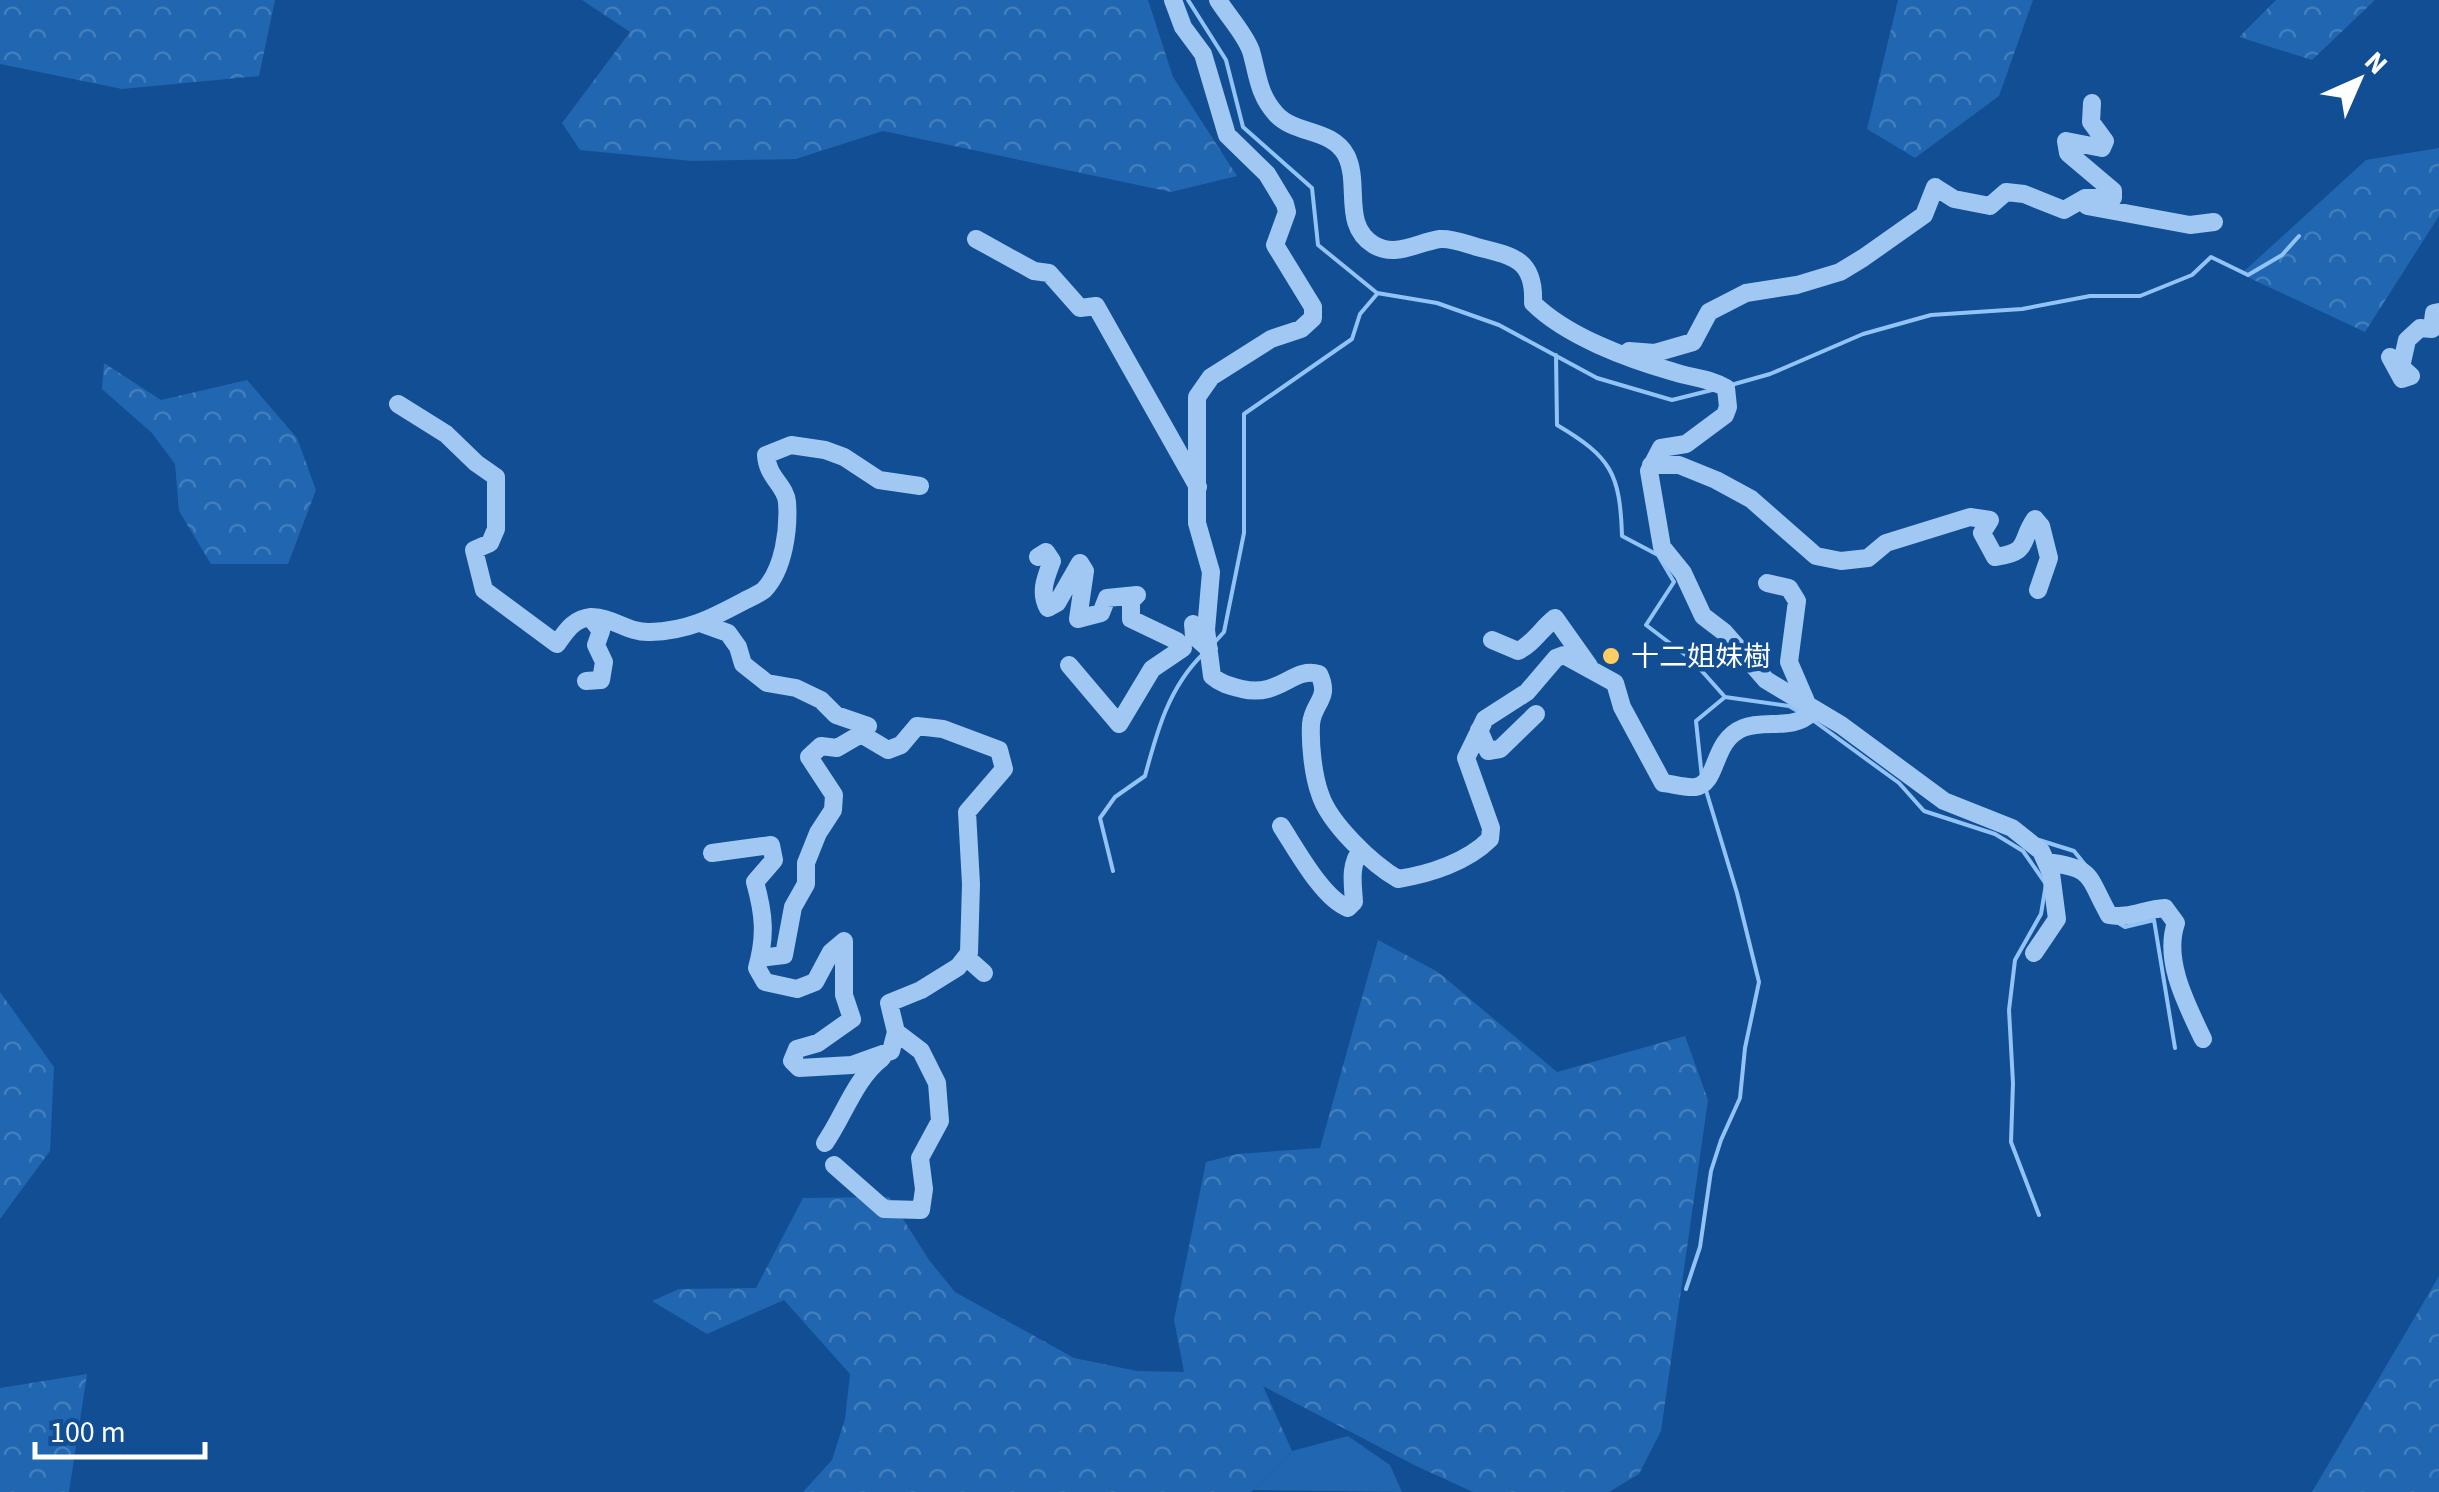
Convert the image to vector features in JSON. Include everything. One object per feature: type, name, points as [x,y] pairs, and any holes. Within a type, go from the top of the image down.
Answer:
[{"type":"street","points":[[1173,0],[1182,27],[1204,54],[1227,135],[1267,174],[1284,204],[1287,212],[1274,246],[1313,307],[1313,318],[1301,329],[1270,339],[1226,367],[1211,377],[1197,397],[1197,523],[1211,572],[1206,630],[1212,676],[1258,693],[1306,672],[1319,674],[1324,696],[1312,718],[1311,729],[1320,794],[1361,850],[1398,879],[1437,869],[1479,851],[1490,839],[1491,828],[1466,758],[1484,719],[1527,692],[1556,658],[1564,655],[1615,683],[1622,708],[1663,782],[1696,787],[1704,784],[1730,736],[1745,727],[1802,722],[1811,713],[1788,662],[1797,602],[1789,588],[1767,583]]},
{"type":"street","points":[[1218,0],[1250,49],[1257,84],[1278,116],[1339,144],[1352,168],[1353,214],[1368,242],[1395,251],[1445,238],[1507,254],[1528,270],[1534,281],[1533,303],[1551,321],[1645,364],[1721,385],[1728,407],[1725,415],[1686,444],[1661,448],[1651,465],[1662,547],[1683,573],[1703,616],[1724,632],[1766,680],[1809,705],[1944,800],[2012,828],[2041,851],[2051,873],[2057,919],[2034,953]]},
{"type":"street","points":[[2064,210],[2086,198],[2112,198],[2114,191],[2068,153],[2066,141],[2102,148],[2105,141],[2091,122],[2092,103]]},
{"type":"street","points":[[1614,350],[1655,353],[1693,342],[1710,312],[1746,293],[1796,286],[1840,272],[1924,215],[1935,186],[1954,198],[1990,206],[2006,192],[2024,194],[2064,210],[2084,206],[2190,225],[2214,222]]},
{"type":"street","points":[[976,239],[1034,271],[1049,273],[1080,308],[1096,306],[1198,488]]},
{"type":"street","points":[[2390,357],[2402,379],[2411,376],[2401,367],[2406,340],[2420,328],[2432,329],[2434,314],[2439,312]]},
{"type":"street","points":[[398,404],[446,434],[496,477],[496,528],[490,544],[474,550],[484,590],[557,644],[570,626],[590,617],[627,630],[650,632],[702,624],[764,590],[779,563],[788,498],[766,469],[766,456],[792,445],[825,450],[844,457],[879,480],[920,486]]},
{"type":"street","points":[[1651,465],[1679,465],[1716,480],[1751,499],[1816,556],[1841,562],[1868,558],[1886,544],[1970,517],[1990,520],[1982,533],[1995,557],[2015,554],[2026,543],[2035,519],[2041,526],[2049,558],[2038,590]]},
{"type":"street","points":[[1038,558],[1046,552],[1052,561],[1044,584],[1043,600],[1048,608],[1057,603],[1080,563],[1085,570],[1078,619],[1101,613],[1106,598],[1138,595],[1131,601],[1131,619],[1183,648]]},
{"type":"street","points":[[586,682],[601,680],[604,662],[596,645],[601,631],[590,617]]},
{"type":"street","points":[[1492,640],[1518,651],[1527,647],[1555,618],[1592,670]]},
{"type":"street","points":[[702,624],[728,633],[751,673],[767,683],[796,688],[821,700],[836,714],[868,726],[836,748],[821,746],[810,757],[834,796],[833,810],[806,863],[806,884],[794,907],[784,954],[760,958]]},
{"type":"street","points":[[1193,624],[1194,636],[1208,649]]},
{"type":"street","points":[[1069,665],[1120,724],[1152,669],[1183,648],[1208,649]]},
{"type":"street","points":[[1479,730],[1488,751],[1500,750],[1536,714]]},
{"type":"street","points":[[825,1143],[861,1077],[891,1051],[896,1032],[889,1003],[921,990],[958,967],[969,953],[967,812],[1004,769],[999,750],[942,730],[917,726],[901,745],[888,750],[860,734]]},
{"type":"street","points":[[1281,826],[1323,888],[1339,905],[1348,908],[1354,902],[1352,872],[1361,850]]},
{"type":"street","points":[[712,853],[771,845],[774,860],[755,882],[764,914],[764,942],[757,968],[765,982],[798,989],[815,982],[831,952],[844,941],[844,995],[852,1019],[818,1043],[793,1053],[792,1062],[799,1068],[852,1065],[891,1051]]},
{"type":"street","points":[[2046,862],[2077,866],[2092,879],[2110,915],[2125,918],[2146,909],[2165,908],[2176,923],[2172,936],[2181,992],[2204,1038]]},
{"type":"street","points":[[966,957],[984,973]]},
{"type":"street","points":[[834,1165],[884,1209],[920,1210],[924,1189],[920,1158],[940,1121],[938,1083],[921,1051],[896,1032]]},
{"type":"green space","points":[[0,0],[275,0],[259,76],[122,89],[0,64]]},
{"type":"green space","points":[[582,0],[1148,0],[1173,77],[1237,176],[1171,192],[883,131],[796,159],[692,161],[580,150],[562,123],[630,32]]},
{"type":"green space","points":[[1898,0],[2033,0],[1999,96],[1915,158],[1867,129]]},
{"type":"green space","points":[[2276,0],[2375,0],[2312,60],[2239,37]]},
{"type":"green space","points":[[2439,148],[2439,216],[2365,332],[2241,274],[2366,160]]},
{"type":"green space","points":[[104,363],[161,400],[247,380],[297,438],[316,490],[288,564],[211,564],[179,511],[175,464],[152,433],[102,389]]},
{"type":"green space","points":[[1378,940],[1438,972],[1557,1072],[1685,1036],[1708,1100],[1661,1431],[1639,1474],[1609,1492],[1473,1492],[1263,1386],[1292,1451],[1251,1492],[803,1492],[832,1460],[845,1419],[850,1374],[784,1300],[707,1334],[652,1301],[679,1289],[756,1288],[803,1198],[889,1197],[929,1260],[955,1292],[1074,1358],[1137,1371],[1184,1372],[1174,1320],[1206,1162],[1237,1154],[1320,1148]]},
{"type":"green space","points":[[0,992],[54,1067],[50,1151],[0,1219]]},
{"type":"green space","points":[[2439,1276],[2439,1492],[2312,1492]]},
{"type":"green space","points":[[87,1374],[69,1492],[0,1492],[0,1388]]},
{"type":"green space","points":[[1348,1436],[1390,1465],[1402,1492],[1253,1490],[1292,1451]]},
{"type":"waterway","points":[[1188,0],[1226,60],[1243,127],[1312,188],[1318,245],[1377,293],[1437,303],[1499,325],[1597,378],[1672,400],[1712,390]]},
{"type":"waterway","points":[[1731,385],[1770,374],[1863,334],[1931,315],[2022,309],[2090,296],[2140,296],[2192,275],[2211,257],[2248,275],[2282,255],[2299,236]]},
{"type":"waterway","points":[[1213,644],[1224,632],[1244,533],[1244,414],[1352,339],[1360,314],[1377,294]]},
{"type":"waterway","points":[[1556,355],[1557,425],[1601,458],[1615,482],[1622,536],[1658,555],[1674,582],[1646,625],[1692,660],[1725,697],[1696,721],[1702,778]]},
{"type":"waterway","points":[[1113,871],[1100,818],[1115,797],[1145,776],[1173,695],[1203,654]]},
{"type":"waterway","points":[[1725,697],[1789,706],[1801,713]]},
{"type":"waterway","points":[[1814,721],[1899,783],[1924,811],[1995,834],[2023,851],[2046,884],[2041,914],[2015,960],[2009,1010],[2011,1142],[2039,1215]]},
{"type":"waterway","points":[[1686,1289],[1700,1247],[1711,1171],[1740,1098],[1745,1048],[1759,982],[1705,787]]},
{"type":"waterway","points":[[2039,840],[2074,851],[2086,866]]},
{"type":"waterway","points":[[2120,924],[2125,927],[2154,920],[2175,1048]]},
{"type":"place","name":"十二姐妹樹","points":[[1611,656]]}]
